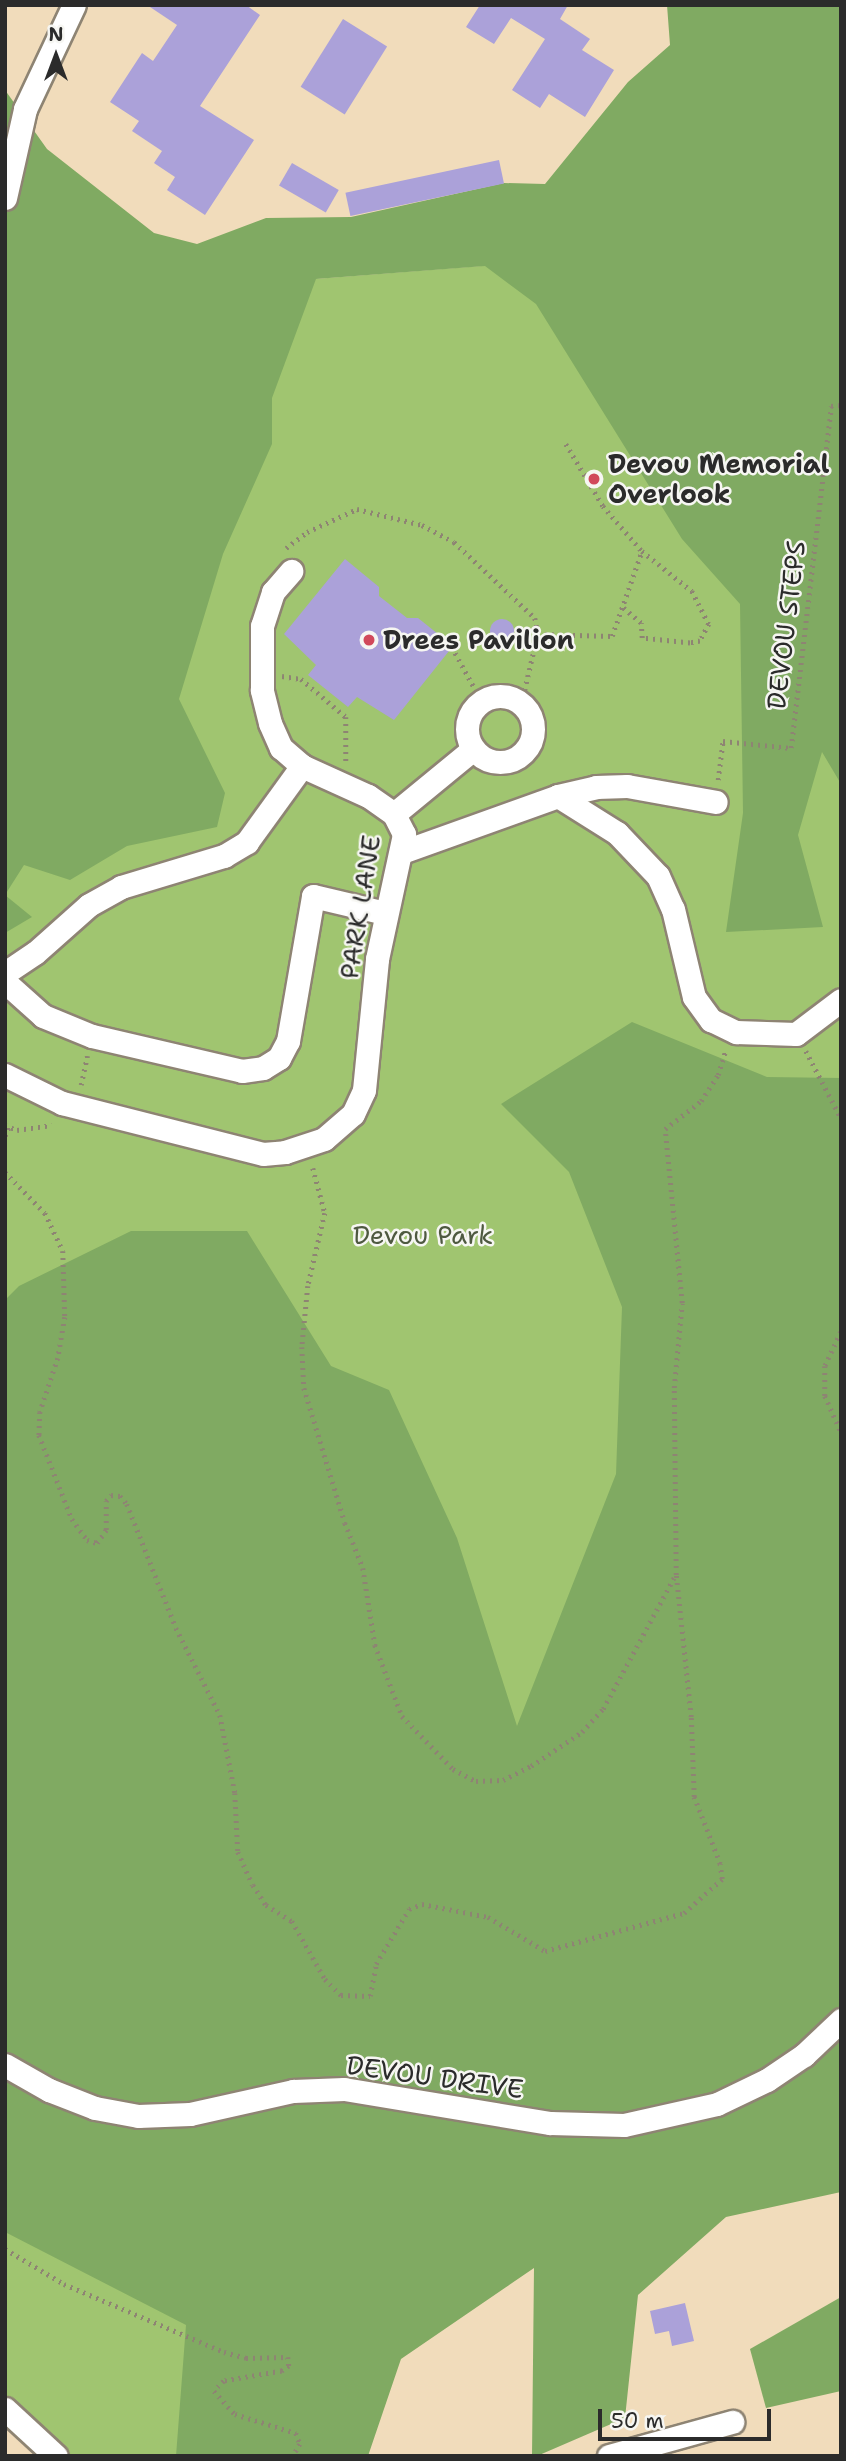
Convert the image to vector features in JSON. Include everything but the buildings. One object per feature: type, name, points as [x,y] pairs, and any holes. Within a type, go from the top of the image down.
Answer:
[{"type":"street","points":[[5,198],[25,109],[74,5]]},
{"type":"street","points":[[5,973],[36,953],[89,905],[121,887],[224,856],[247,842],[302,766],[281,748],[262,690],[262,626],[287,561]]},
{"type":"street","points":[[501,695],[522,703],[533,722],[533,733],[523,753],[513,759],[492,761],[473,749],[468,740],[468,718],[481,701],[501,695]]},
{"type":"street","points":[[394,814],[473,749]]},
{"type":"street","name":"PARK LANE","points":[[5,1075],[62,1103],[232,1149],[285,1152],[324,1139],[353,1114],[364,1090],[386,913],[404,834],[394,814],[347,784],[302,766]]},
{"type":"street","points":[[402,852],[558,796],[627,786],[716,802]]},
{"type":"street","points":[[558,796],[617,833],[658,876],[673,908],[694,997],[711,1020],[736,1032],[796,1034],[841,1000]]},
{"type":"street","points":[[5,982],[43,1016],[92,1036],[242,1071],[263,1068],[279,1058],[288,1041],[313,896],[386,913]]},
{"type":"street","name":"DEVOU DRIVE","points":[[5,2065],[49,2090],[95,2108],[138,2116],[190,2114],[293,2091],[344,2090],[550,2123],[624,2125],[717,2104],[767,2080],[804,2055],[841,2020]]},
{"type":"street","points":[[5,2409],[56,2456]]},
{"type":"street","points":[[609,2456],[732,2422]]},
{"type":"path","name":"DEVOU STEPS","points":[[716,802],[723,741],[791,748],[831,406],[841,405]]},
{"type":"path","points":[[566,444],[603,506],[642,551],[692,591],[704,609],[706,633],[690,643],[642,638],[641,623],[622,607]]},
{"type":"path","points":[[287,561],[307,533],[357,509],[391,515],[454,542],[535,618],[538,634],[522,703]]},
{"type":"path","points":[[538,634],[612,636],[642,551]]},
{"type":"path","points":[[452,647],[474,687]]},
{"type":"path","points":[[277,681],[291,675],[324,696],[346,717],[346,762]]},
{"type":"path","points":[[324,696],[328,691]]},
{"type":"path","points":[[5,1172],[45,1213],[63,1251],[65,1317],[58,1358],[40,1412],[44,1457],[72,1519],[87,1540],[97,1543],[103,1538],[106,1501],[111,1495],[120,1496],[127,1504],[176,1628],[220,1715],[235,1793],[238,1852],[266,1905],[292,1921],[325,1979],[341,1995],[370,1996],[376,1964],[409,1909],[422,1904],[488,1917],[545,1951],[684,1913],[722,1879],[720,1864],[694,1797],[691,1717],[676,1575],[674,1388],[682,1303],[665,1129],[701,1101],[718,1075],[725,1041],[711,1020]]},
{"type":"path","points":[[796,1034],[841,1118]]},
{"type":"path","points":[[5,1136],[9,1126]]},
{"type":"path","points":[[313,1168],[325,1213],[308,1286],[302,1347],[304,1388],[345,1523],[363,1568],[375,1646],[402,1716],[453,1769],[477,1782],[503,1780],[531,1766],[582,1732],[603,1709],[676,1575]]},
{"type":"path","points":[[841,1332],[825,1366],[825,1396],[841,1432]]},
{"type":"path","points":[[5,2249],[64,2284],[224,2352],[246,2358],[289,2357],[289,2366],[273,2375],[224,2381],[214,2391],[236,2414],[296,2433],[300,2444],[293,2456]]},
{"type":"green space","points":[[667,5],[841,5],[841,784],[822,752],[798,835],[823,927],[726,932],[743,813],[740,604],[682,539],[536,304],[485,266],[316,279],[272,398],[272,444],[223,554],[179,699],[225,793],[217,827],[127,846],[70,880],[24,865],[5,895],[5,90],[47,149],[154,233],[197,244],[266,218],[351,217],[504,183],[545,184],[628,82],[670,45]]},
{"type":"green space","name":"Devou Park","points":[[841,238],[841,2166],[533,2261],[215,2456],[56,2456],[5,2409],[5,303]]},
{"type":"green space","points":[[5,895],[32,917],[5,933]]},
{"type":"green space","points":[[632,1022],[767,1077],[841,1078],[841,2192],[726,2217],[638,2295],[625,2418],[537,2456],[532,2456],[534,2268],[401,2359],[368,2456],[176,2456],[186,2325],[5,2232],[5,1300],[19,1286],[131,1231],[247,1231],[331,1366],[389,1390],[457,1538],[517,1726],[616,1474],[622,1307],[569,1172],[501,1104]]},
{"type":"green space","points":[[841,2297],[841,2391],[766,2408],[750,2349]]},
{"type":"place","name":"Devou Memorial Overlook","points":[[594,479]]},
{"type":"place","name":"Drees Pavilion","points":[[369,640]]}]
